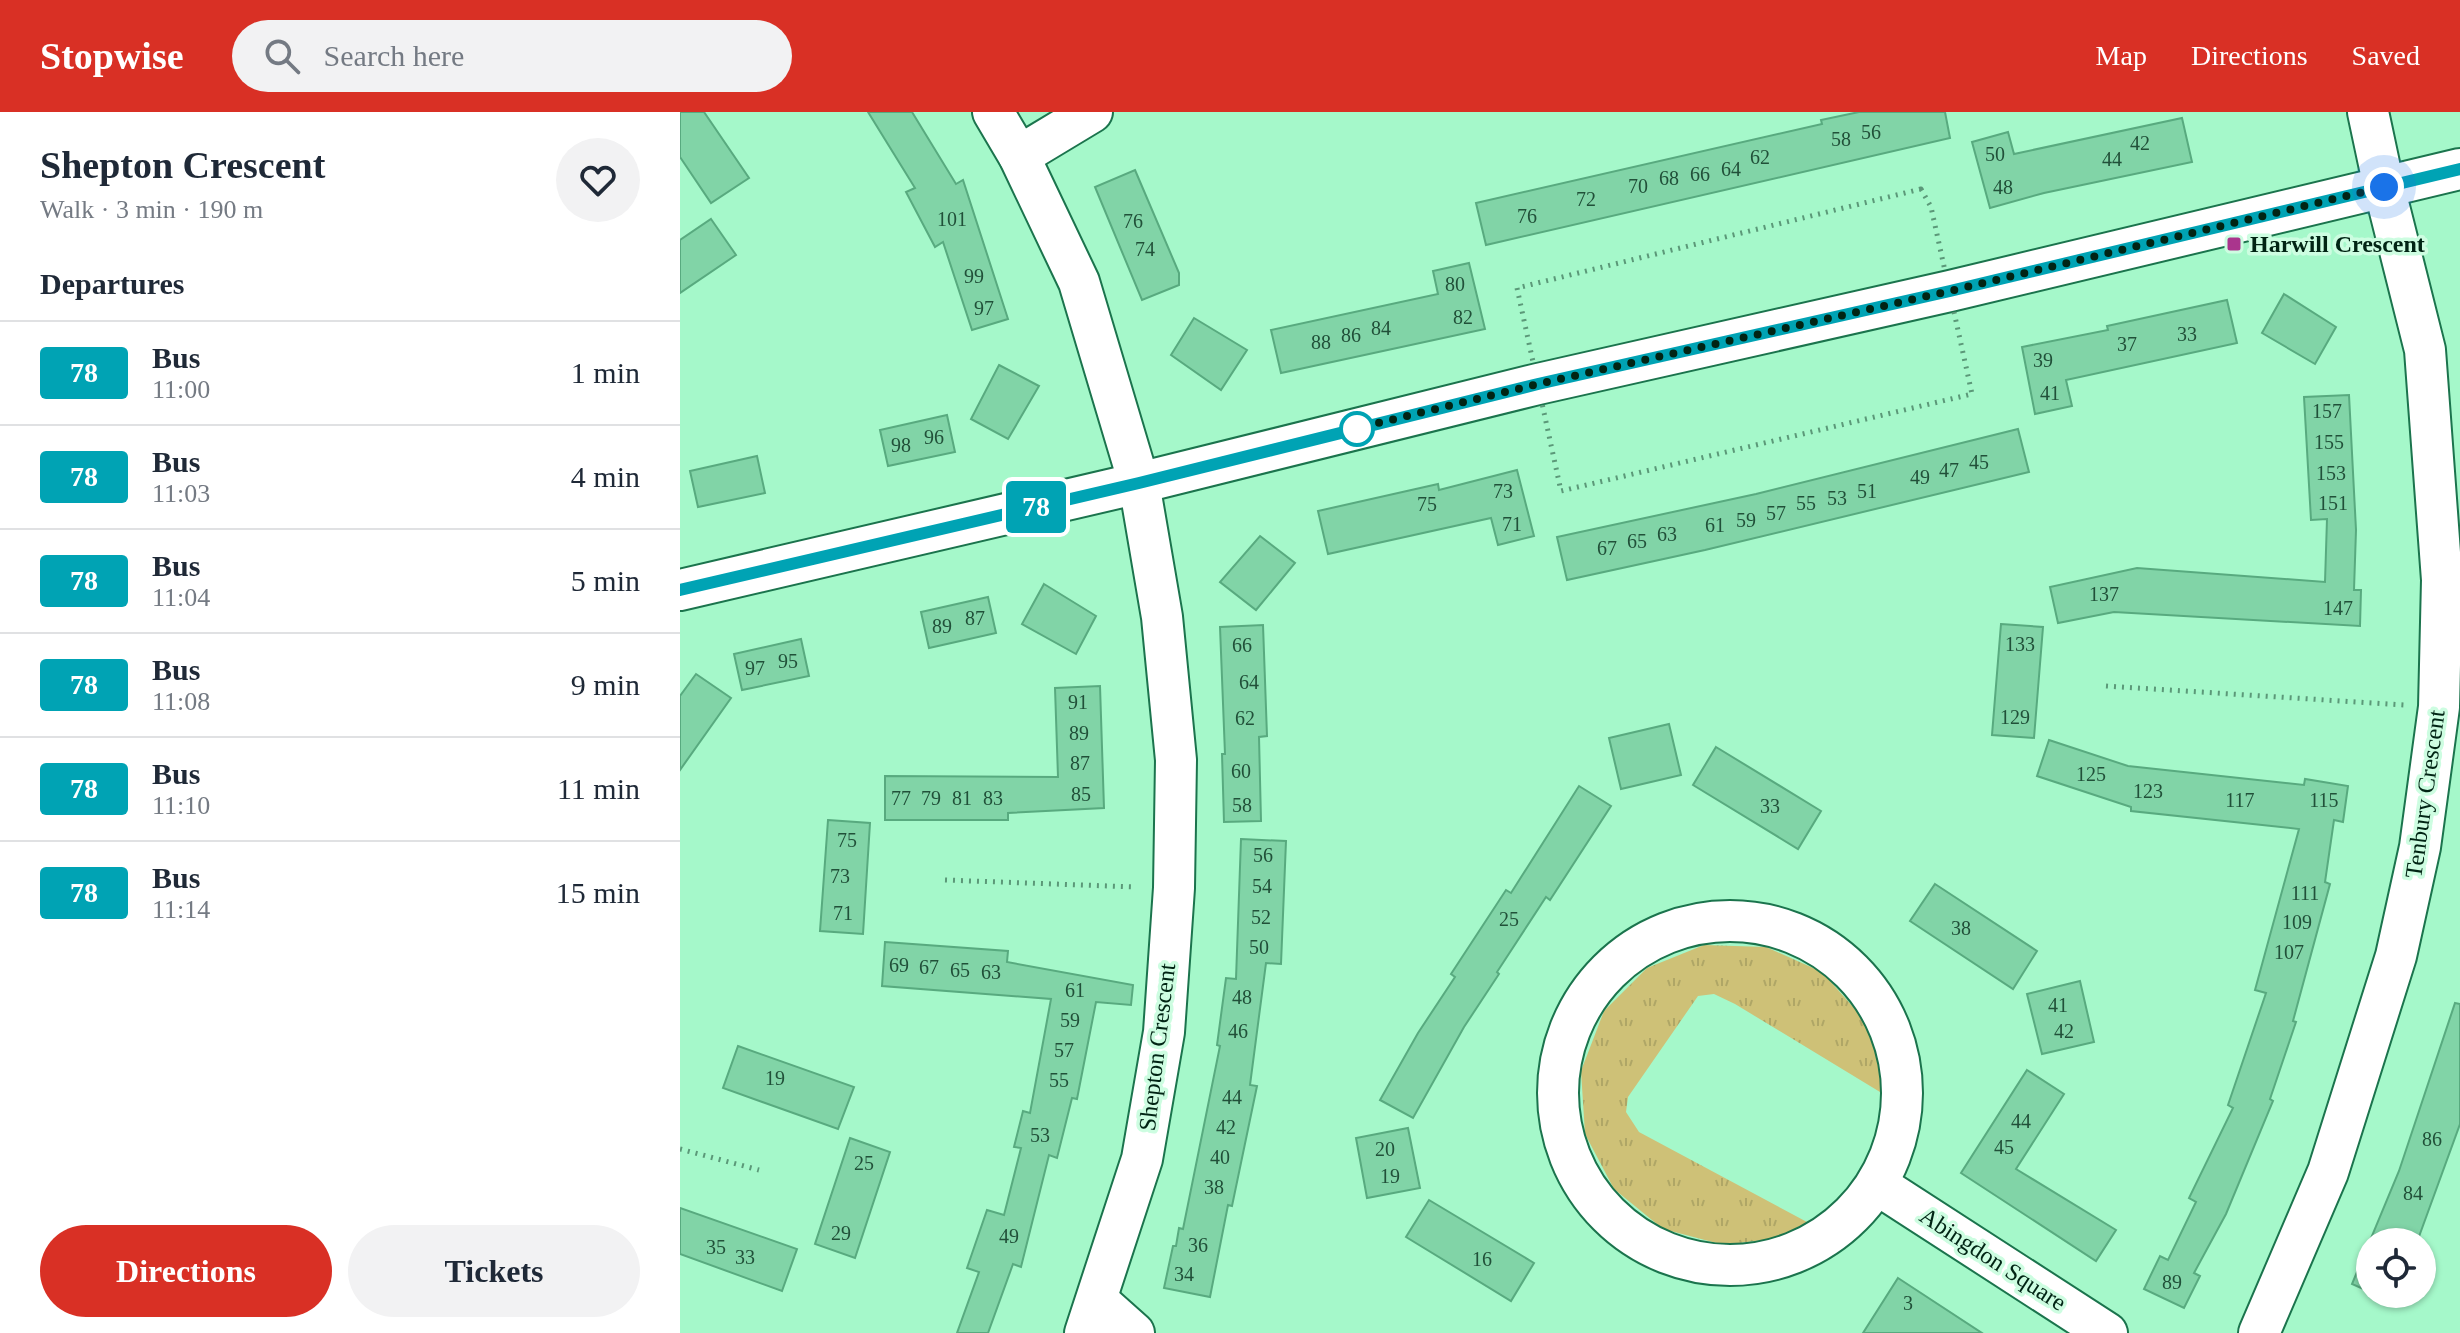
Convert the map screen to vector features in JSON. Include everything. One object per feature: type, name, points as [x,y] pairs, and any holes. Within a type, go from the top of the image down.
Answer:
[{"type":"street","name":"Shepton Crescent","points":[[993,112],[1019,156],[1079,282],[1139,483],[1162,617],[1176,760],[1174,888],[1164,1032],[1142,1159],[1091,1316]]},
{"type":"street","points":[[1019,156],[1092,112]]},
{"type":"street","points":[[2368,112],[2384,187]]},
{"type":"street","points":[[680,590],[1139,483],[1538,384],[1950,291],[2460,169]]},
{"type":"street","name":"Tenbury Crescent","points":[[2259,1333],[2328,1172],[2396,956],[2420,847],[2439,707],[2442,580],[2425,350],[2384,187]]},
{"type":"street","points":[[1755,922],[1810,939],[1856,973],[1888,1020],[1903,1075],[1899,1133],[1878,1185],[1840,1228],[1790,1257],[1734,1267],[1677,1259],[1626,1233],[1587,1191],[1562,1140],[1557,1083],[1569,1027],[1600,979],[1644,942],[1698,923],[1755,922]]},
{"type":"street","name":"Abingdon Square","points":[[1878,1185],[2107,1333]]},
{"type":"street","points":[[1091,1316],[1134,1333]]},
{"type":"path","points":[[1921,189],[1931,207],[1972,394],[1561,491],[1538,384],[1517,288],[1921,189]]},
{"type":"path","points":[[2106,686],[2439,707]]},
{"type":"path","points":[[945,880],[1174,888]]},
{"type":"path","points":[[680,1149],[759,1170]]},
{"type":"green space","points":[[1704,945],[1766,947],[1822,972],[1863,1018],[1881,1069],[1880,1092],[1714,994],[1698,996],[1628,1097],[1626,1112],[1639,1132],[1807,1222],[1778,1238],[1724,1245],[1663,1229],[1614,1189],[1585,1134],[1581,1071],[1604,1011],[1647,968]]},
{"type":"building","points":[[680,112],[704,112],[749,178],[711,203],[680,157]]},
{"type":"building","points":[[868,112],[912,112],[956,184],[963,180],[1008,319],[972,330],[943,242],[935,247],[906,192],[915,188]]},
{"type":"building","points":[[1859,112],[1945,112],[1950,138],[1486,245],[1476,203],[1822,124],[1821,120]]},
{"type":"building","points":[[2182,118],[2192,162],[2044,193],[1990,208],[1972,142],[2008,132],[2014,154]]},
{"type":"building","points":[[1135,170],[1179,273],[1179,285],[1142,300],[1095,187]]},
{"type":"building","points":[[711,219],[736,255],[680,293],[680,240]]},
{"type":"building","points":[[1469,263],[1485,329],[1281,373],[1271,330],[1438,294],[1433,271]]},
{"type":"building","points":[[2284,294],[2336,327],[2315,364],[2262,333]]},
{"type":"building","points":[[2227,300],[2237,343],[2066,380],[2072,406],[2035,414],[2022,347],[2108,330],[2107,326]]},
{"type":"building","points":[[1194,318],[1247,350],[1221,390],[1171,355]]},
{"type":"building","points":[[999,365],[1039,386],[1008,439],[971,419]]},
{"type":"building","points":[[2349,395],[2356,530],[2354,590],[2361,590],[2360,626],[2114,612],[2058,623],[2050,587],[2137,568],[2325,582],[2327,519],[2311,520],[2304,397]]},
{"type":"building","points":[[947,415],[955,452],[888,466],[880,430]]},
{"type":"building","points":[[2018,429],[2029,472],[1567,580],[1557,537],[1756,494]]},
{"type":"building","points":[[757,456],[765,493],[698,507],[690,471]]},
{"type":"building","points":[[1517,470],[1534,536],[1498,545],[1491,518],[1328,554],[1318,511],[1438,484],[1439,490]]},
{"type":"building","points":[[1260,536],[1295,563],[1256,610],[1220,582]]},
{"type":"building","points":[[1044,584],[1096,616],[1076,654],[1022,624]]},
{"type":"building","points":[[988,597],[996,633],[929,648],[921,612]]},
{"type":"building","points":[[2001,624],[2043,627],[2034,738],[1992,735]]},
{"type":"building","points":[[1263,625],[1267,736],[1259,737],[1261,821],[1224,822],[1220,627]]},
{"type":"building","points":[[801,639],[809,676],[742,690],[734,654]]},
{"type":"building","points":[[696,674],[731,698],[680,770],[680,696]]},
{"type":"building","points":[[1100,686],[1104,808],[1008,813],[1008,820],[885,820],[885,776],[1058,777],[1055,688]]},
{"type":"building","points":[[1669,724],[1681,775],[1621,789],[1609,738]]},
{"type":"building","points":[[2049,740],[2128,766],[2304,785],[2305,779],[2348,786],[2343,822],[2334,820],[2325,882],[2330,884],[2293,1021],[2296,1022],[2270,1099],[2273,1101],[2226,1214],[2194,1273],[2200,1276],[2184,1308],[2144,1289],[2160,1256],[2168,1260],[2196,1202],[2189,1198],[2233,1108],[2228,1105],[2266,993],[2255,990],[2299,829],[2131,811],[2131,807],[2037,776]]},
{"type":"building","points":[[1716,747],[1821,811],[1798,849],[1693,785]]},
{"type":"building","points":[[1579,786],[1611,806],[1550,900],[1546,897],[1497,972],[1499,974],[1464,1027],[1413,1118],[1380,1100],[1418,1033],[1455,977],[1451,974],[1506,890],[1511,893]]},
{"type":"building","points":[[828,820],[870,823],[863,934],[820,931]]},
{"type":"building","points":[[1241,839],[1286,841],[1281,964],[1266,963],[1250,1085],[1257,1086],[1232,1206],[1228,1205],[1210,1297],[1164,1288],[1173,1246],[1176,1246],[1179,1228],[1183,1229],[1220,1046],[1217,1045],[1226,978],[1236,979]]},
{"type":"building","points":[[1935,884],[2037,951],[2013,989],[1910,921]]},
{"type":"building","points":[[885,942],[1008,951],[1007,962],[1133,985],[1131,1005],[1096,1002],[1077,1099],[1072,1098],[1057,1158],[1049,1155],[1021,1267],[1013,1264],[988,1333],[957,1333],[979,1272],[967,1268],[987,1210],[1004,1215],[1021,1148],[1014,1147],[1023,1111],[1030,1113],[1051,999],[882,986]]},
{"type":"building","points":[[2080,981],[2094,1042],[2042,1054],[2027,994]]},
{"type":"building","points":[[2455,1003],[2460,1004],[2460,1124],[2422,1228],[2375,1228],[2399,1171]]},
{"type":"building","points":[[738,1046],[854,1087],[838,1129],[723,1088]]},
{"type":"building","points":[[2027,1070],[2064,1094],[2016,1169],[2116,1230],[2096,1261],[1961,1173]]},
{"type":"building","points":[[1408,1128],[1420,1188],[1367,1198],[1356,1138]]},
{"type":"building","points":[[850,1138],[890,1152],[855,1258],[815,1244]]},
{"type":"building","points":[[1429,1200],[1534,1263],[1511,1301],[1406,1237]]},
{"type":"building","points":[[680,1208],[797,1249],[782,1291],[680,1254]]},
{"type":"building","points":[[1898,1278],[1982,1333],[1863,1333]]},
{"type":"bus line","name":"78","points":[[680,590],[1139,483],[1538,384],[1950,291],[2460,169]]},
{"type":"place","name":"Harwill Crescent","points":[[2234,244]]},
{"type":"route","points":[[1357,429],[1354,429],[2384,187]]}]
